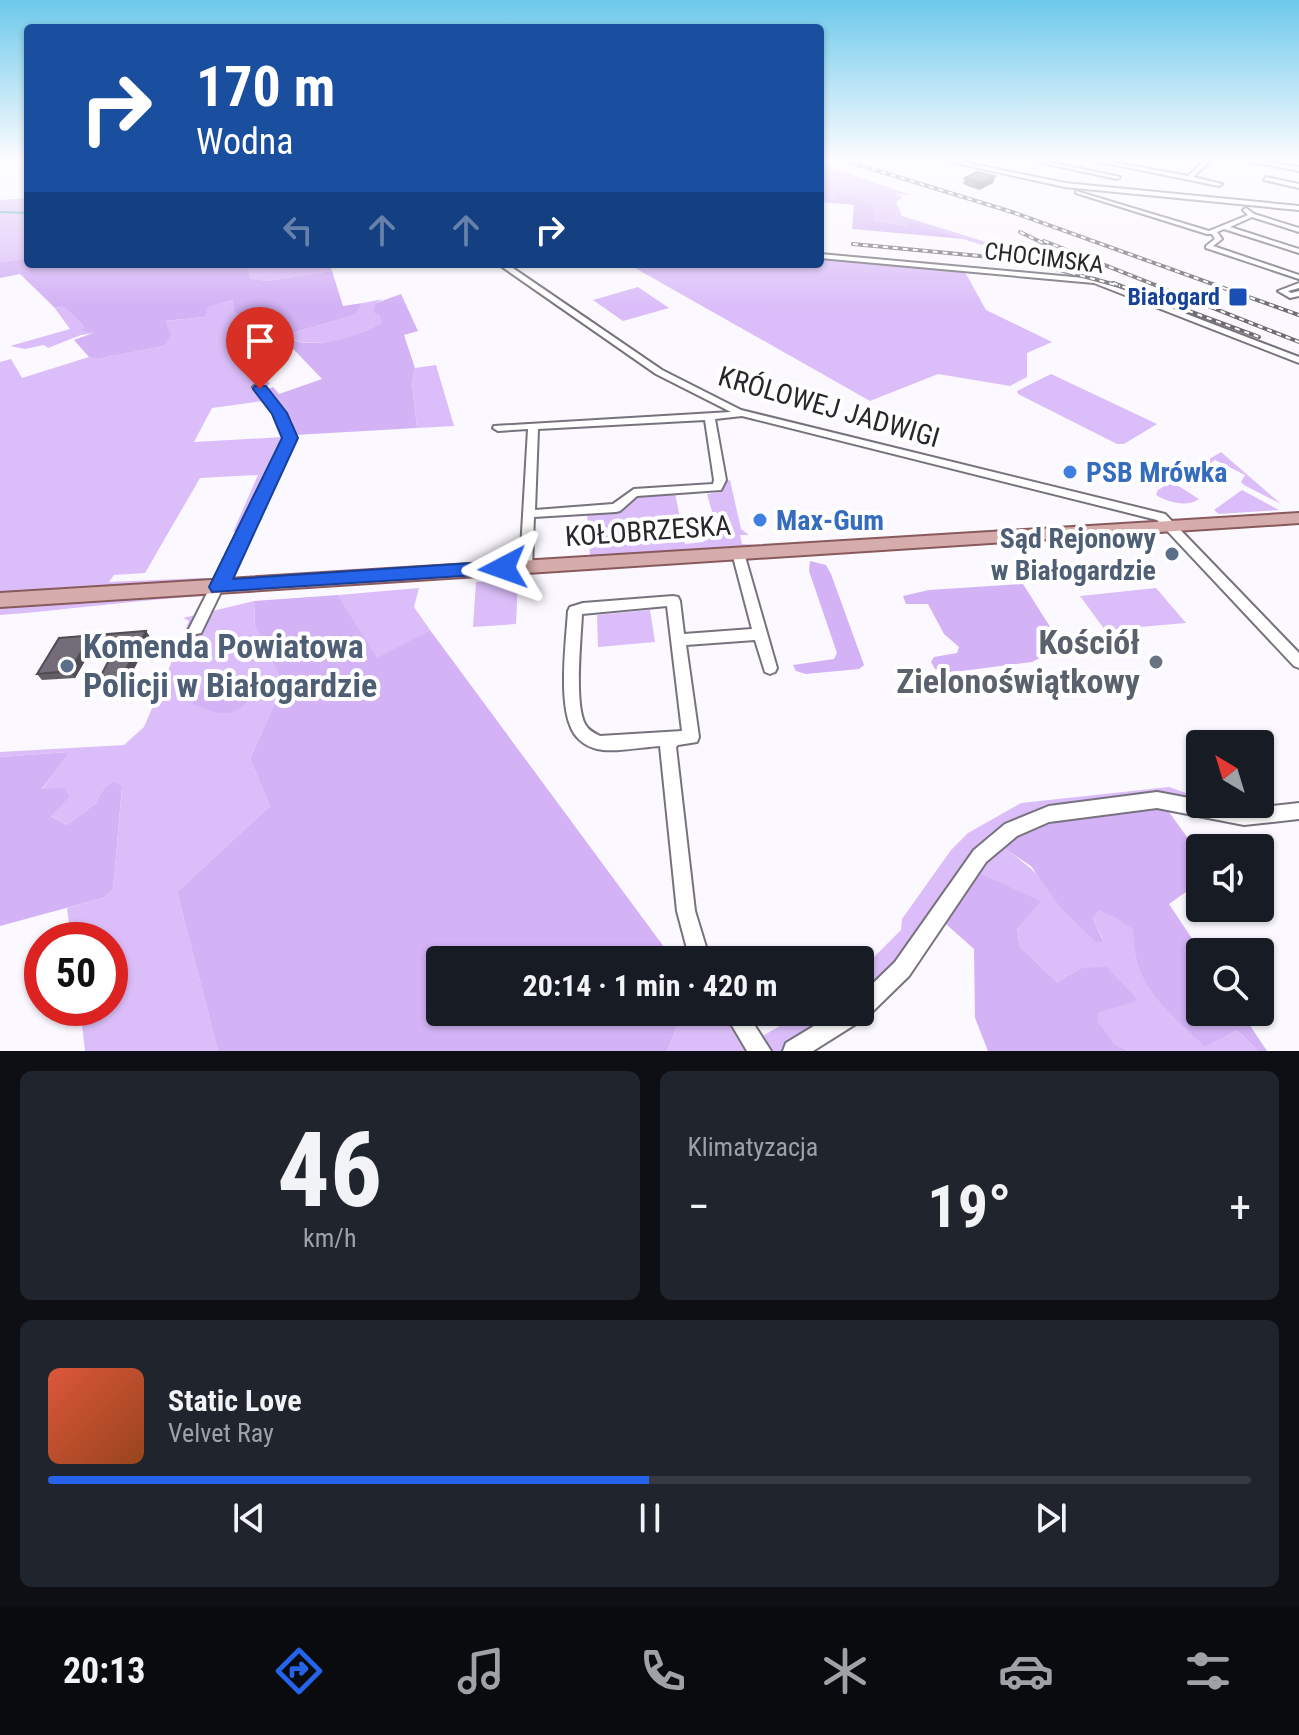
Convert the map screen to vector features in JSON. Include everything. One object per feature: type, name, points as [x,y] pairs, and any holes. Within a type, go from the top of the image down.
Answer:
[{"type":"main road","name":"KOŁOBRZESKA","points":[[0,600],[1299,518]]},
{"type":"street","points":[[1136,209],[1212,233],[1219,239],[1208,247],[1299,277]]},
{"type":"street","points":[[1247,209],[1252,215],[1299,230]]},
{"type":"street","points":[[1212,233],[1252,215]]},
{"type":"street","points":[[1224,227],[1299,251]]},
{"type":"street","name":"CHOCIMSKA","points":[[824,256],[1095,281],[1299,360]]},
{"type":"street","name":"KRÓLOWEJ JADWIGI","points":[[508,268],[717,413],[750,415],[971,472],[1139,510],[1172,526]]},
{"type":"street","points":[[1299,285],[1282,291],[1290,296],[1299,293]]},
{"type":"street","points":[[196,629],[290,438],[279,413],[258,387]]},
{"type":"street","points":[[498,428],[717,413],[720,480],[717,487],[634,493],[616,508],[528,514]]},
{"type":"street","points":[[526,567],[533,426]]},
{"type":"street","points":[[1172,526],[1299,662]]},
{"type":"street","points":[[738,553],[770,668]]},
{"type":"street","points":[[673,601],[680,640],[692,733],[687,738],[600,743],[588,738],[581,730],[574,709],[575,611],[673,601]]},
{"type":"street","points":[[680,640],[759,634]]},
{"type":"street","points":[[673,739],[668,746],[686,911],[696,946]]},
{"type":"street","points":[[874,996],[902,969],[980,856],[1011,830],[1030,821],[1049,814],[1157,800],[1244,817],[1299,811]]},
{"type":"street","points":[[743,1026],[760,1051]]},
{"type":"street","points":[[794,1051],[834,1026]]},
{"type":"shaded area","points":[[0,209],[24,209],[24,259],[0,262]]},
{"type":"shaded area","points":[[854,209],[873,209],[873,221],[907,226],[909,222],[964,239],[852,229]]},
{"type":"shaded area","points":[[873,209],[899,209],[902,216],[1050,262],[1030,260],[909,222],[908,226],[872,221]]},
{"type":"shaded area","points":[[824,258],[965,272],[986,310],[1052,342],[1027,353],[1027,377],[1010,386],[938,374],[870,401],[635,268],[824,268]]},
{"type":"shaded area","points":[[24,259],[24,268],[249,268],[250,279],[268,281],[332,271],[343,306],[363,303],[355,315],[285,335],[306,343],[333,341],[381,323],[379,315],[373,312],[376,303],[401,294],[418,331],[404,335],[415,368],[412,383],[417,428],[295,435],[292,421],[266,390],[273,387],[279,394],[322,379],[280,335],[241,347],[270,384],[263,387],[229,344],[232,333],[246,328],[228,324],[243,316],[235,312],[233,300],[208,307],[205,317],[165,321],[171,335],[164,346],[97,359],[89,357],[74,340],[96,332],[82,331],[84,326],[65,308],[54,307],[20,274],[0,278],[0,262]]},
{"type":"shaded area","points":[[249,268],[331,268],[332,271],[268,281],[250,280]]},
{"type":"shaded area","points":[[638,287],[669,308],[623,321],[593,300]]},
{"type":"shaded area","points":[[383,299],[376,303],[381,323],[360,333],[319,343],[306,343],[285,335],[355,315],[363,303]]},
{"type":"shaded area","points":[[234,300],[244,315],[231,322],[234,327],[247,328],[229,345],[263,387],[255,390],[263,401],[212,408],[194,442],[283,437],[285,440],[242,530],[233,532],[258,475],[200,478],[145,573],[114,575],[109,582],[209,578],[208,582],[0,593],[0,362],[11,359],[22,378],[89,357],[97,359],[164,346],[165,321],[205,317],[207,307]]},
{"type":"shaded area","points":[[54,307],[65,308],[84,326],[83,330],[103,332],[81,335],[48,348],[44,345],[25,349],[10,346],[70,329]]},
{"type":"shaded area","points":[[436,365],[454,426],[417,428],[412,383],[415,368]]},
{"type":"shaded area","points":[[1051,374],[1157,424],[1124,444],[1117,444],[1018,394],[1017,391]]},
{"type":"shaded area","points":[[1221,452],[1281,504],[1244,485],[1241,482],[1245,475],[1215,460],[1177,485],[1199,499],[1194,502],[1178,503],[1156,495],[1158,490]]},
{"type":"shaded area","points":[[730,480],[741,529],[749,535],[740,535],[742,544],[766,545],[590,556],[587,512],[616,510],[635,495],[675,493],[685,544],[703,542],[717,529],[707,494],[721,492],[723,482]]},
{"type":"shaded area","points":[[1242,490],[1279,510],[1219,514],[1214,510]]},
{"type":"shaded area","points":[[810,561],[826,565],[831,574],[864,665],[859,669],[806,674],[796,671],[793,665],[834,659],[837,653],[809,571]]},
{"type":"shaded area","points":[[518,579],[516,624],[473,627],[476,582]]},
{"type":"shaded area","points":[[1023,584],[1066,652],[1051,652],[1032,662],[946,673],[935,669],[931,662],[934,657],[957,653],[959,647],[944,634],[928,604],[906,604],[903,596],[929,590]]},
{"type":"shaded area","points":[[419,588],[414,607],[430,630],[377,659],[338,595]]},
{"type":"shaded area","points":[[1156,588],[1186,623],[1105,630],[1080,596]]},
{"type":"shaded area","points":[[198,593],[204,596],[0,615],[0,606]]},
{"type":"shaded area","points":[[338,595],[377,658],[430,630],[663,946],[426,946],[426,1026],[677,1026],[667,1051],[218,1051],[177,892],[270,806],[250,759],[283,684],[255,627],[254,601]]},
{"type":"shaded area","points":[[254,601],[255,627],[283,684],[250,759],[270,806],[177,892],[218,1051],[85,1051],[82,1026],[128,1026],[128,922],[69,922],[67,908],[103,898],[113,890],[122,788],[114,781],[104,788],[95,804],[67,825],[50,815],[42,790],[68,752],[0,757],[0,752],[124,745],[144,727],[189,621],[183,618]]},
{"type":"shaded area","points":[[650,610],[655,642],[598,647],[597,615]]},
{"type":"shaded area","points":[[221,680],[248,682],[254,693],[233,712],[219,713],[192,704],[202,690]]},
{"type":"shaded area","points":[[69,752],[42,789],[64,788],[69,797],[51,816],[67,825],[95,804],[104,788],[114,781],[122,787],[113,890],[103,898],[0,926],[0,757]]},
{"type":"shaded area","points":[[1169,787],[1186,793],[1186,799],[1009,823],[981,844],[899,958],[874,984],[874,957],[901,930],[902,919],[951,850],[968,833],[1021,803]]},
{"type":"shaded area","points":[[1166,808],[1186,836],[1186,892],[1169,904],[1192,938],[1186,938],[1186,1026],[1250,1026],[1267,1051],[1258,1051],[1237,1030],[1204,1047],[1154,996],[1145,982],[1134,950],[1133,930],[1115,917],[1099,911],[1093,919],[1103,941],[1096,942],[1060,907],[1031,866],[1002,847],[1041,827],[1101,813]]},
{"type":"shaded area","points":[[1002,847],[1042,879],[1103,940],[1093,919],[1099,911],[1115,916],[1133,930],[1134,950],[1145,982],[1165,1008],[1203,1046],[1237,1030],[1258,1051],[1128,1051],[1115,1044],[1096,1021],[1099,1013],[1138,999],[1081,968],[1057,982],[1020,947],[1017,929],[1040,901],[978,872]]},
{"type":"shaded area","points":[[978,872],[1041,901],[1017,929],[1020,947],[1057,982],[1081,968],[1107,967],[1138,1000],[1099,1013],[1097,1021],[1115,1044],[1128,1051],[988,1051],[975,1018],[974,949],[946,924]]},
{"type":"shaded area","points":[[677,1026],[731,1026],[746,1051],[667,1051]]},
{"type":"shaded area","points":[[780,1026],[822,1026],[784,1051],[771,1051],[759,1038]]},
{"type":"building","points":[[146,631],[122,677],[99,679],[117,645],[84,647],[70,671],[37,674],[59,638]]},
{"type":"waterway","points":[[0,212],[24,213]]},
{"type":"railway","points":[[1002,209],[1299,315]]},
{"type":"railway","points":[[1020,232],[1051,247]]},
{"type":"railway","points":[[1044,241],[1299,342]]},
{"type":"railway","points":[[853,244],[1022,260],[1120,286]]},
{"type":"railway","points":[[1113,283],[1259,337]]},
{"type":"place","name":"Białogard","points":[[1238,297]]},
{"type":"place","name":"PSB Mrówka","points":[[1070,472]]},
{"type":"place","name":"Max-Gum","points":[[760,520]]},
{"type":"place","name":"Sąd Rejonowy w Białogardzie","points":[[1172,554]]},
{"type":"place","name":"Kościół Zielonoświątkowy","points":[[1156,662]]},
{"type":"place","name":"Komenda Powiatowa Policji w Białogardzie","points":[[67,666]]},
{"type":"route","points":[[260,389],[279,413],[290,438],[219,587],[503,568]]}]
